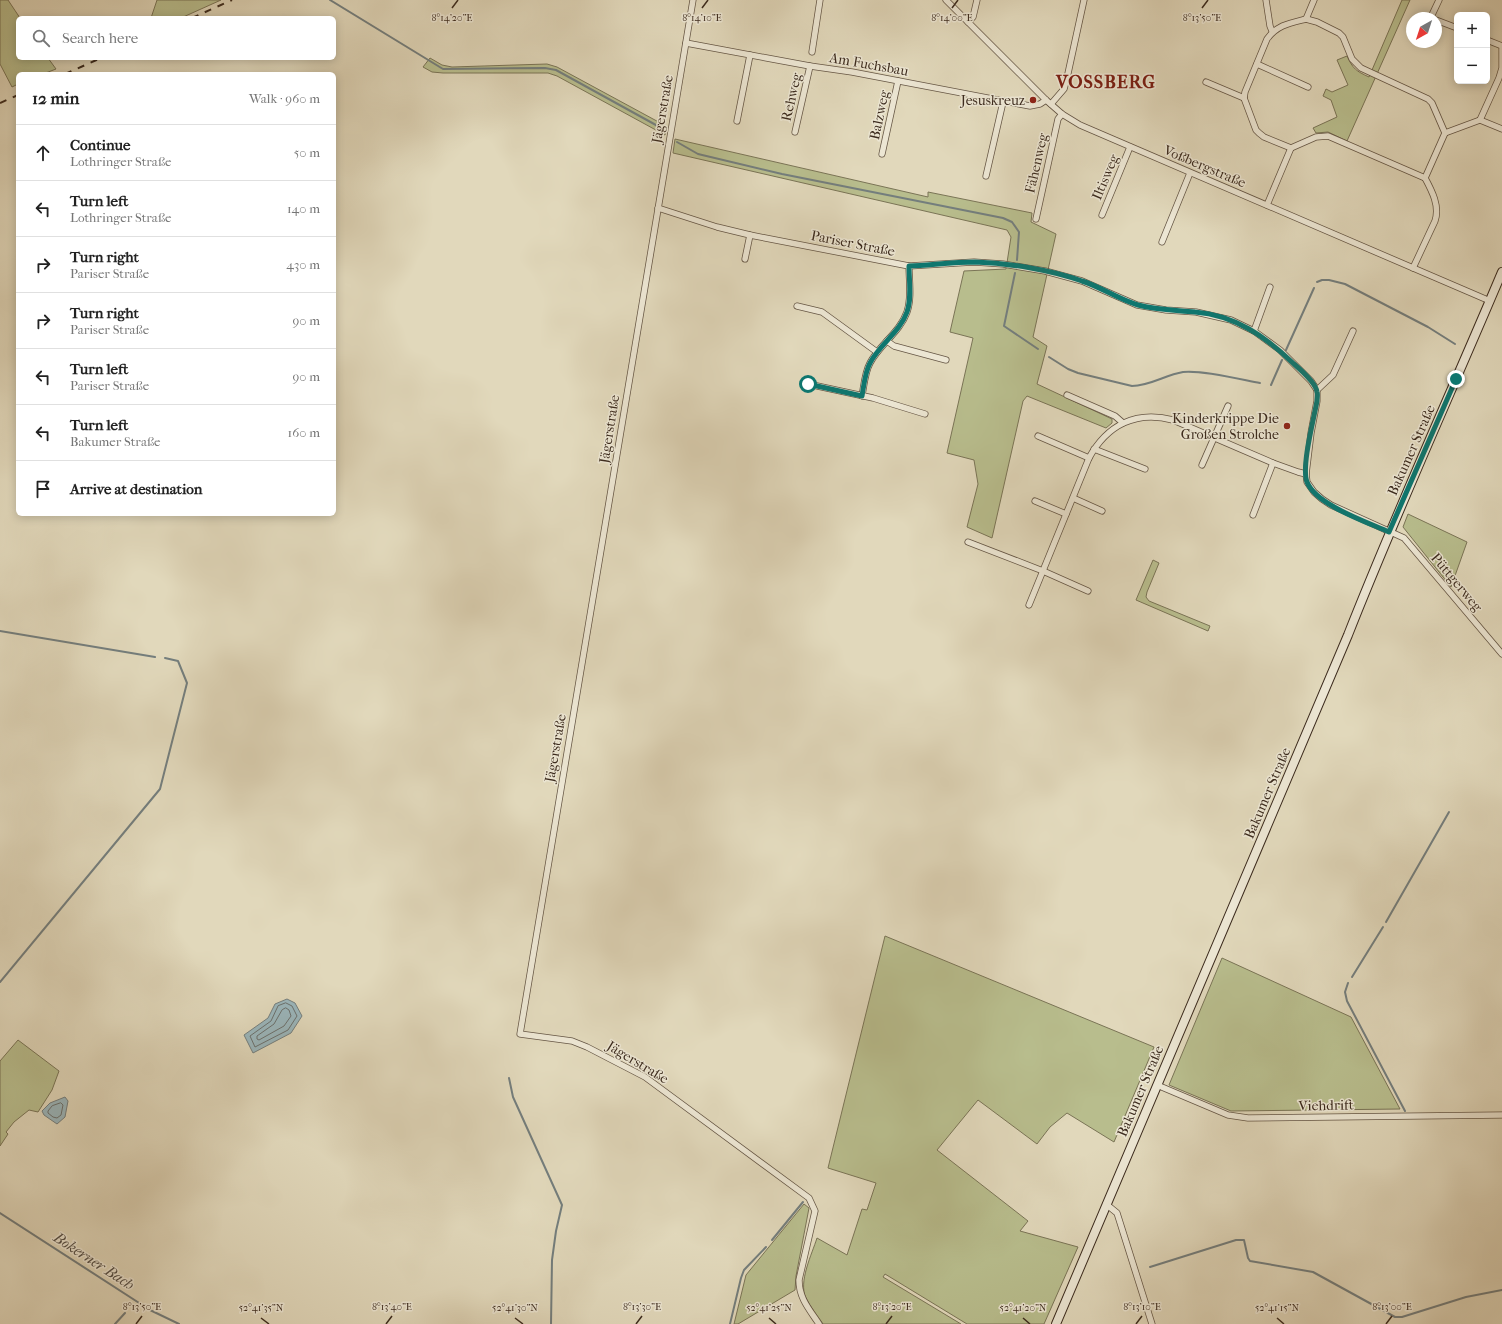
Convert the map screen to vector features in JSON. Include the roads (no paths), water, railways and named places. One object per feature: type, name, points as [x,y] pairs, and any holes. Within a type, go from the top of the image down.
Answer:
[{"type":"main road","name":"Bakumer Straße","points":[[1056,1324],[1348,635],[1389,532],[1502,272]]},
{"type":"street","name":"Jägerstraße","points":[[693,0],[520,1034],[572,1041],[587,1047],[645,1077],[809,1198],[814,1210],[799,1280],[799,1290],[803,1300],[819,1324]]},
{"type":"street","points":[[812,52],[820,0]]},
{"type":"street","name":"Voßbergstraße","points":[[946,0],[1046,100],[1062,114],[1080,125],[1490,301]]},
{"type":"street","points":[[968,22],[973,17],[977,0]]},
{"type":"street","points":[[1051,104],[1064,89],[1084,0]]},
{"type":"street","points":[[1266,0],[1272,31]]},
{"type":"street","points":[[1306,18],[1314,0]]},
{"type":"street","points":[[1433,12],[1439,0]]},
{"type":"street","points":[[1291,148],[1264,137],[1256,130],[1244,98],[1256,64],[1272,31],[1306,18],[1339,33],[1343,37],[1352,58],[1361,68],[1432,102],[1445,134]]},
{"type":"street","points":[[1442,22],[1454,27]]},
{"type":"street","name":"Am Fuchsbau","points":[[686,42],[810,66],[852,72],[1003,102],[1030,106],[1040,104],[1046,100]]},
{"type":"street","points":[[1425,178],[1445,134],[1480,120],[1502,68],[1502,48],[1490,42]]},
{"type":"street","points":[[737,121],[750,55]]},
{"type":"street","points":[[1256,64],[1308,87]]},
{"type":"street","name":"Rehweg","points":[[795,132],[810,66]]},
{"type":"street","name":"Balzweg","points":[[882,154],[898,81]]},
{"type":"street","points":[[1206,82],[1244,98]]},
{"type":"street","points":[[986,176],[1003,102]]},
{"type":"street","name":"Fähenweg","points":[[1036,219],[1058,119],[1062,114]]},
{"type":"street","points":[[1480,120],[1502,129]]},
{"type":"street","points":[[1267,205],[1291,148],[1316,137],[1328,136],[1425,178],[1436,204],[1438,213],[1413,268]]},
{"type":"street","name":"Iltisweg","points":[[1102,216],[1130,147]]},
{"type":"street","points":[[1162,242],[1190,173]]},
{"type":"street","name":"Pariser Straße","points":[[658,208],[717,227],[750,235],[909,266],[974,262],[1003,264],[1045,271],[1082,281],[1137,305],[1166,310],[1196,312],[1231,320],[1254,331],[1280,350],[1311,381],[1317,390]]},
{"type":"street","points":[[745,259],[750,235]]},
{"type":"street","points":[[862,396],[870,363],[877,352],[902,324],[907,312],[909,300],[909,266]]},
{"type":"street","points":[[1254,331],[1270,286]]},
{"type":"street","points":[[797,306],[822,312],[877,352]]},
{"type":"street","points":[[1354,331],[1333,375],[1317,390],[1317,401],[1310,438],[1306,474],[1307,482],[1314,492],[1326,503],[1389,532]]},
{"type":"street","points":[[887,341],[894,346],[946,360]]},
{"type":"street","points":[[808,384],[862,396],[925,414]]},
{"type":"street","points":[[1067,394],[1115,416],[1122,423]]},
{"type":"street","points":[[1202,465],[1228,406]]},
{"type":"street","points":[[1029,605],[1094,449],[1110,431],[1122,423],[1140,418],[1162,417],[1173,420],[1274,463],[1306,474]]},
{"type":"street","points":[[1038,436],[1090,458]]},
{"type":"street","points":[[1094,449],[1145,469]]},
{"type":"street","points":[[1253,515],[1274,463]]},
{"type":"street","points":[[1073,498],[1102,511]]},
{"type":"street","points":[[1035,501],[1066,514]]},
{"type":"street","name":"Püttgerweg","points":[[1389,532],[1404,538],[1412,546],[1502,654]]},
{"type":"street","points":[[968,542],[1088,590]]},
{"type":"street","name":"Viehdrift","points":[[1157,1085],[1228,1115],[1248,1118],[1502,1115]]},
{"type":"street","points":[[1106,1204],[1117,1212],[1152,1324]]},
{"type":"water","points":[[287,999],[295,1003],[302,1016],[291,1033],[253,1053],[244,1035],[268,1018],[275,1004]]},
{"type":"water","points":[[65,1097],[68,1101],[65,1117],[57,1124],[44,1115],[42,1111],[50,1103]]},
{"type":"waterway","points":[[330,0],[443,69],[545,68],[556,70],[665,130]]},
{"type":"waterway","points":[[677,142],[698,154],[782,174],[1003,218],[1012,222],[1019,232],[1017,260]]},
{"type":"waterway","points":[[1015,273],[1004,326],[1038,349]]},
{"type":"waterway","points":[[1317,282],[1329,280],[1345,284],[1428,327],[1455,344]]},
{"type":"waterway","points":[[1286,350],[1314,288]]},
{"type":"waterway","points":[[1049,357],[1068,369],[1078,373],[1132,386],[1139,386],[1183,372],[1201,372],[1260,383]]},
{"type":"waterway","points":[[1271,385],[1282,360]]},
{"type":"waterway","points":[[0,631],[155,657]]},
{"type":"waterway","points":[[0,982],[160,789],[187,683],[178,661],[165,658]]},
{"type":"waterway","points":[[1386,922],[1449,812]]},
{"type":"waterway","points":[[1352,977],[1383,927]]},
{"type":"waterway","points":[[1348,983],[1345,992],[1347,1001],[1405,1111]]},
{"type":"waterway","points":[[509,1078],[513,1097],[562,1205],[556,1231],[552,1260],[551,1324]]},
{"type":"waterway","points":[[772,1240],[803,1202]]},
{"type":"waterway","name":"Bokerner Bach","points":[[0,1213],[150,1310],[179,1324]]},
{"type":"waterway","points":[[1150,1267],[1236,1240],[1244,1240],[1250,1261],[1313,1272],[1395,1317],[1402,1317],[1466,1297],[1502,1290]]},
{"type":"waterway","points":[[730,1324],[744,1270],[766,1247]]},
{"type":"waterway","points":[[115,1324],[125,1313]]},
{"type":"railway","points":[[196,16],[232,0]]},
{"type":"railway","points":[[70,72],[96,60]]},
{"type":"railway","points":[[0,103],[16,96]]},
{"type":"place","name":"Jesuskreuz","points":[[1033,100]]},
{"type":"place","name":"Kinderkrippe Die Großen Strolche","points":[[1287,426]]},
{"type":"district","name":"VOSSBERG","points":[[1106,82]]}]
